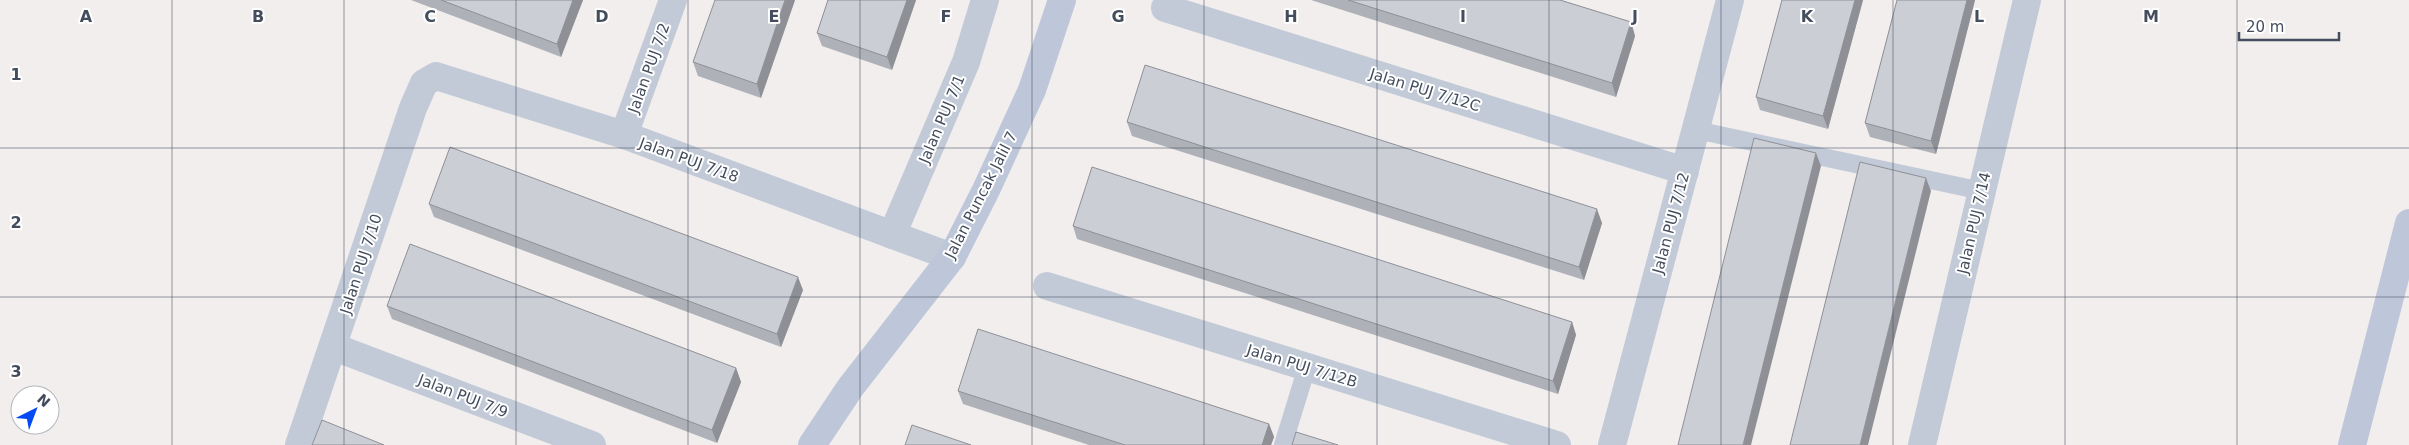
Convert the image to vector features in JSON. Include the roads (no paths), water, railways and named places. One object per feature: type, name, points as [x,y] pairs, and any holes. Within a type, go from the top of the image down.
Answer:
[{"type":"street","name":"Jalan PUJ 7/2","points":[[624,136],[673,0]]},
{"type":"street","name":"Jalan PUJ 7/1","points":[[892,235],[966,62],[985,0]]},
{"type":"street","name":"Jalan Puncak Jalil 7","points":[[812,445],[850,388],[952,257],[986,190],[1032,90],[1062,0]]},
{"type":"street","name":"Jalan PUJ 7/12","points":[[1612,445],[1730,0]]},
{"type":"street","name":"Jalan PUJ 7/14","points":[[1922,445],[2027,0]]},
{"type":"street","name":"Jalan PUJ 7/12C","points":[[1165,8],[1685,171]]},
{"type":"street","name":"Jalan PUJ 7/18","points":[[424,83],[436,76],[624,136],[952,257]]},
{"type":"street","name":"Jalan PUJ 7/10","points":[[299,445],[334,347],[413,108],[424,83]]},
{"type":"street","points":[[2352,445],[2409,223]]},
{"type":"street","name":"Jalan PUJ 7/12B","points":[[1047,286],[1557,445]]},
{"type":"street","name":"Jalan PUJ 7/9","points":[[334,347],[592,445]]},
{"type":"lane","points":[[1696,130],[1982,191]]},
{"type":"lane","points":[[1283,445],[1307,367]]}]
